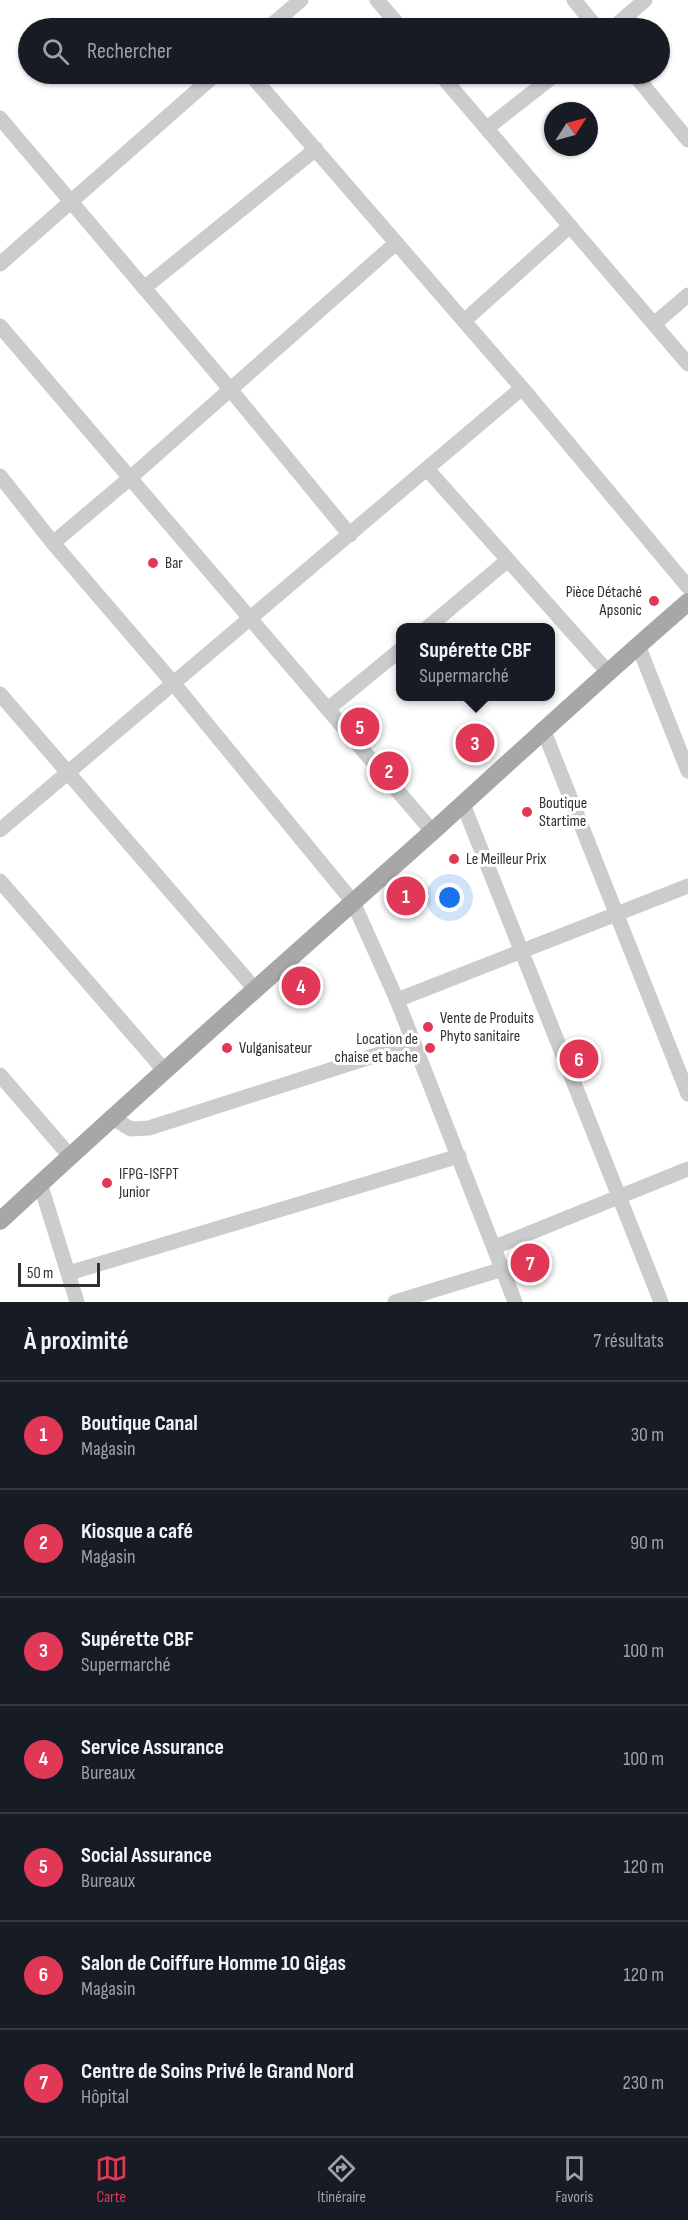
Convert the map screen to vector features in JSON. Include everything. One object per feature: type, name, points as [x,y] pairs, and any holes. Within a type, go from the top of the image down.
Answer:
[{"type":"main road","points":[[0,1221],[111,1117],[463,804],[543,729],[688,602]]},
{"type":"street","points":[[280,18],[301,0]]},
{"type":"street","points":[[377,0],[392,18]]},
{"type":"street","points":[[574,0],[589,18]]},
{"type":"street","points":[[624,18],[645,0]]},
{"type":"street","points":[[0,264],[205,84]]},
{"type":"street","points":[[259,84],[522,388],[688,587]]},
{"type":"street","points":[[449,84],[688,364]]},
{"type":"street","points":[[487,128],[543,84]]},
{"type":"street","points":[[643,84],[687,136]]},
{"type":"street","points":[[0,118],[230,389],[350,535]]},
{"type":"street","points":[[144,288],[316,149]]},
{"type":"street","points":[[464,321],[570,226]]},
{"type":"street","points":[[52,543],[130,478],[396,243]]},
{"type":"street","points":[[654,324],[688,295]]},
{"type":"street","points":[[0,326],[432,831]]},
{"type":"street","points":[[0,830],[522,388]]},
{"type":"street","points":[[427,469],[608,671]]},
{"type":"street","points":[[0,476],[52,543],[174,684],[353,902],[397,1000],[515,1302]]},
{"type":"street","points":[[432,623],[508,560]]},
{"type":"street","points":[[638,645],[688,771]]},
{"type":"street","points":[[328,709],[396,653]]},
{"type":"street","points":[[0,694],[255,989]]},
{"type":"street","points":[[543,729],[688,1094]]},
{"type":"street","points":[[463,804],[661,1302]]},
{"type":"street","points":[[0,881],[164,1070]]},
{"type":"street","points":[[397,1000],[688,886]]},
{"type":"street","points":[[111,1117],[131,1129],[149,1128],[414,1043]]},
{"type":"street","points":[[0,1075],[69,1155]]},
{"type":"street","points":[[69,1273],[459,1156]]},
{"type":"street","points":[[495,1247],[688,1169]]},
{"type":"street","points":[[40,1183],[77,1302]]},
{"type":"street","points":[[394,1302],[503,1269]]},
{"type":"place","name":"Bar","points":[[153,563]]},
{"type":"place","name":"Pièce Détaché Apsonic","points":[[654,601]]},
{"type":"place","name":"Social Assurance","points":[[360,727]]},
{"type":"place","name":"Supérette CBF","points":[[475,743]]},
{"type":"place","name":"Kiosque a café","points":[[389,771]]},
{"type":"place","name":"Boutique Startime","points":[[527,812]]},
{"type":"place","name":"Le Meilleur Prix","points":[[454,859]]},
{"type":"place","name":"Boutique Canal","points":[[406,896]]},
{"type":"place","name":"Service Assurance","points":[[301,986]]},
{"type":"place","name":"Vente de Produits Phyto sanitaire","points":[[428,1027]]},
{"type":"place","name":"Vulganisateur","points":[[227,1048]]},
{"type":"place","name":"Location de chaise et bache","points":[[430,1048]]},
{"type":"place","name":"Salon de Coiffure Homme 10 Gigas","points":[[579,1059]]},
{"type":"place","name":"IFPG-ISFPT Junior","points":[[107,1183]]},
{"type":"place","name":"Centre de Soins Privé le Grand Nord","points":[[530,1263]]}]
